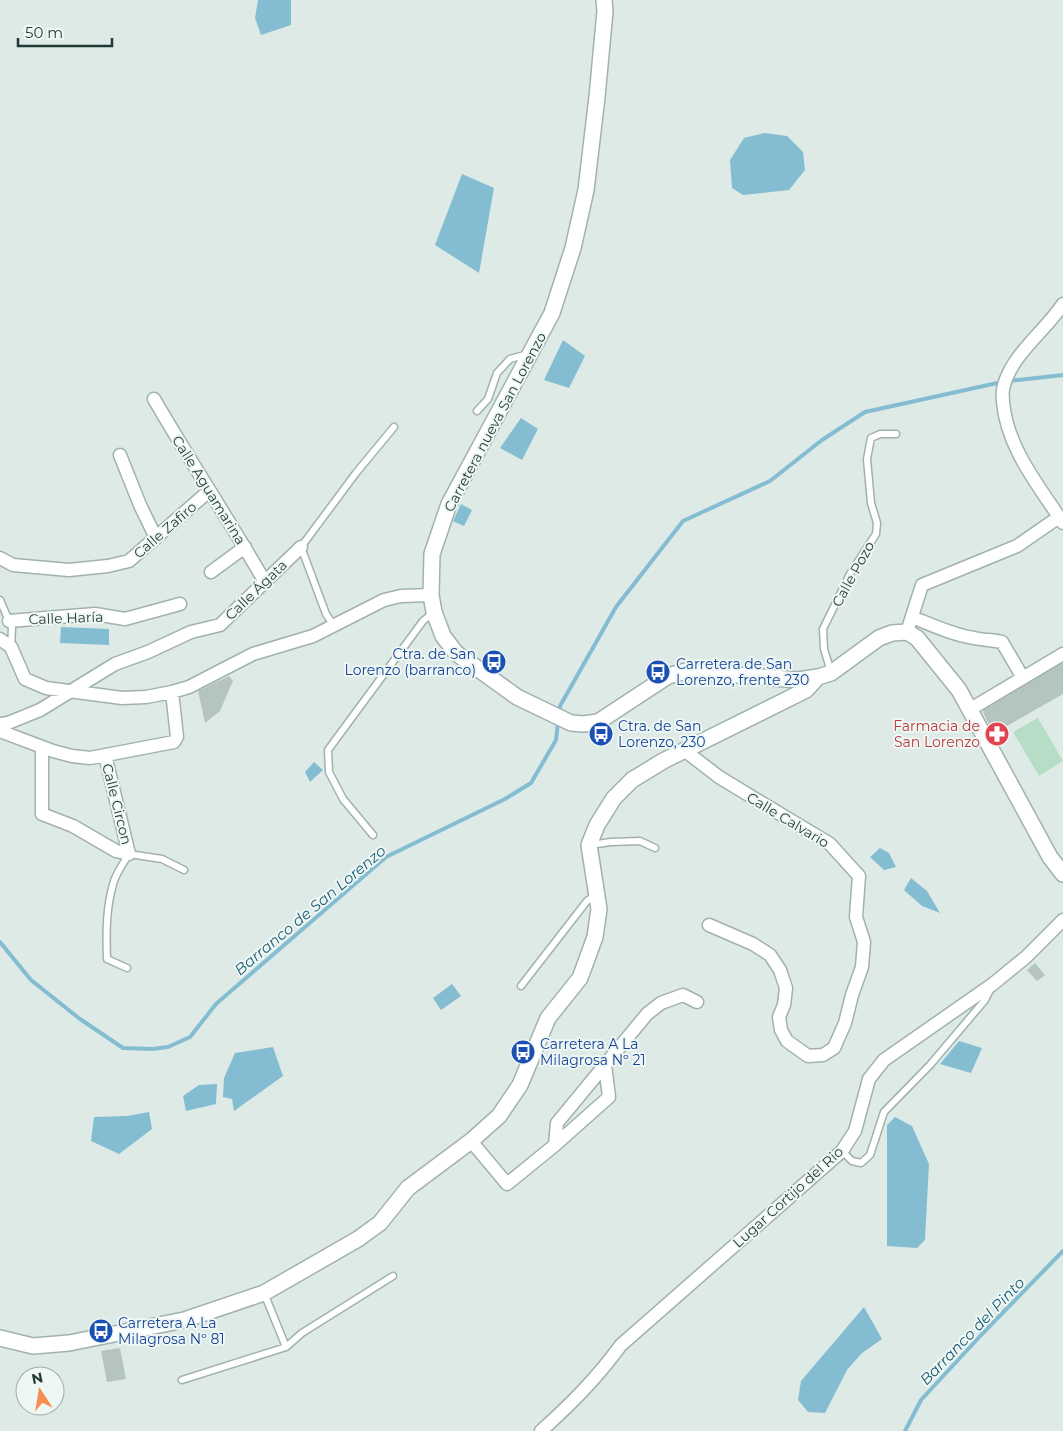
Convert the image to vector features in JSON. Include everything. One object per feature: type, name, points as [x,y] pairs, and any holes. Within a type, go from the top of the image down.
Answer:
[{"type":"street","name":"Carretera nueva San Lorenzo","points":[[604,0],[605,11],[597,97],[586,190],[573,248],[552,313],[449,504],[432,554],[431,595],[434,612],[443,636],[456,653],[518,698],[571,723],[598,722],[668,676],[686,671],[798,680],[824,675]]},
{"type":"street","points":[[907,632],[918,592],[922,585],[1017,546],[1061,520],[1030,474],[1011,435],[1004,413],[1003,391],[1013,364],[1025,348],[1046,327],[1063,304]]},
{"type":"street","name":"Calle Aguamarina","points":[[154,399],[245,547],[264,582]]},
{"type":"street","points":[[120,455],[140,505],[156,538]]},
{"type":"street","name":"Calle Zafiro","points":[[0,558],[13,565],[69,570],[108,566],[130,561],[209,491]]},
{"type":"street","points":[[211,572],[245,547]]},
{"type":"street","name":"Calle Ágata","points":[[0,724],[8,723],[40,710],[115,664],[148,652],[191,632],[220,625],[300,547]]},
{"type":"street","points":[[0,639],[11,647],[25,679],[46,688],[122,698],[146,697],[190,687],[253,654],[313,636],[384,600],[401,596],[431,595]]},
{"type":"street","name":"Calle Haría","points":[[9,621],[95,614],[125,619],[180,604]]},
{"type":"street","points":[[912,616],[935,627],[972,638],[1002,642],[1023,678]]},
{"type":"street","points":[[0,1338],[33,1346],[69,1343],[184,1320],[264,1293],[358,1239],[380,1223],[408,1188],[471,1141],[499,1116],[520,1086],[548,1018],[580,978],[595,937],[600,909],[589,845],[597,824],[614,798],[632,780],[662,761],[806,690],[824,675],[879,638],[892,633],[907,632],[917,638],[959,690],[1050,857],[1063,874]]},
{"type":"street","points":[[970,710],[1063,654]]},
{"type":"street","points":[[0,731],[72,756],[90,758],[174,742],[177,737],[172,692]]},
{"type":"street","points":[[42,747],[42,814],[73,826],[116,851],[129,854]]},
{"type":"street","name":"Calle Calvario","points":[[684,750],[718,777],[830,844],[859,876],[856,917],[864,942],[862,967],[845,1023],[834,1048],[823,1055],[808,1056],[787,1040],[781,1030],[779,1018],[784,1005],[786,988],[780,970],[770,955],[753,944],[709,925]]},
{"type":"street","name":"Calle Circon","points":[[105,755],[129,854]]},
{"type":"street","name":"Lugar Cortijo del Rio","points":[[541,1431],[575,1400],[607,1365],[621,1345],[842,1150],[855,1131],[869,1079],[884,1060],[993,984],[1026,957],[1063,920]]},
{"type":"street","points":[[555,1145],[557,1123],[647,1014],[661,1003],[683,995],[697,1002]]},
{"type":"street","points":[[471,1141],[507,1184],[609,1097],[605,1065]]},
{"type":"lane","points":[[478,412],[488,399],[497,373],[510,359],[531,353]]},
{"type":"lane","name":"Calle Ágata","points":[[300,547],[356,473],[394,428]]},
{"type":"lane","name":"Calle Pozo","points":[[824,675],[822,629],[850,574],[876,534],[877,523],[871,503],[867,459],[871,438],[880,434],[896,434]]},
{"type":"lane","points":[[300,547],[323,605],[334,626]]},
{"type":"lane","points":[[0,600],[12,628],[11,647]]},
{"type":"lane","points":[[373,835],[343,799],[330,772],[328,750],[422,621],[434,612]]},
{"type":"lane","points":[[589,845],[640,841],[655,848]]},
{"type":"lane","points":[[127,968],[107,959],[106,943],[107,912],[114,880],[129,854],[162,859],[184,870]]},
{"type":"lane","points":[[521,986],[587,901],[597,895]]},
{"type":"lane","points":[[842,1150],[852,1161],[861,1163],[870,1155],[884,1112],[930,1065],[985,1000],[993,984]]},
{"type":"lane","points":[[182,1380],[286,1347],[302,1334],[393,1276]]},
{"type":"lane","points":[[264,1293],[286,1347]]},
{"type":"green space","points":[[1038,718],[1063,761],[1039,776],[1013,732]]},
{"type":"water","points":[[258,0],[291,0],[291,25],[261,35],[255,18]]},
{"type":"water","points":[[764,133],[787,136],[803,152],[805,170],[789,190],[743,195],[732,188],[730,160],[744,138]]},
{"type":"water","points":[[462,174],[494,188],[479,273],[435,245]]},
{"type":"water","points":[[563,340],[585,356],[569,388],[544,380]]},
{"type":"water","points":[[521,418],[538,429],[522,460],[500,448]]},
{"type":"water","points":[[461,504],[472,510],[464,526],[453,521]]},
{"type":"water","points":[[61,627],[109,629],[109,645],[60,643]]},
{"type":"water","points":[[314,762],[323,770],[310,782],[305,772]]},
{"type":"water","points":[[880,848],[889,853],[896,867],[884,870],[870,857]]},
{"type":"water","points":[[911,878],[927,891],[940,913],[922,906],[904,890]]},
{"type":"water","points":[[452,984],[461,996],[441,1010],[433,998]]},
{"type":"water","points":[[959,1041],[982,1048],[971,1073],[940,1064]]},
{"type":"water","points":[[273,1047],[283,1076],[234,1111],[232,1099],[223,1097],[224,1078],[235,1053]]},
{"type":"water","points":[[217,1084],[216,1104],[186,1111],[183,1096],[199,1085]]},
{"type":"water","points":[[149,1112],[152,1129],[119,1154],[91,1141],[94,1117],[127,1116]]},
{"type":"water","points":[[895,1117],[912,1126],[929,1164],[925,1240],[917,1248],[887,1246],[887,1125]]},
{"type":"water","points":[[864,1307],[882,1339],[862,1353],[847,1370],[825,1413],[808,1412],[798,1400],[801,1381]]},
{"type":"building","points":[[1063,661],[1063,694],[993,734],[983,712],[984,707]]},
{"type":"building","points":[[229,676],[233,681],[220,711],[205,723],[198,691]]},
{"type":"building","points":[[1035,963],[1045,975],[1037,981],[1027,970]]},
{"type":"building","points":[[120,1348],[126,1379],[107,1382],[101,1351]]},
{"type":"waterway","name":"Barranco de San Lorenzo","points":[[1009,381],[1063,375]]},
{"type":"waterway","name":"Barranco de San Lorenzo","points":[[560,713],[560,706],[616,607],[683,521],[770,481],[822,440],[865,412],[1002,382]]},
{"type":"waterway","name":"Barranco de San Lorenzo","points":[[0,942],[31,980],[80,1019],[123,1048],[152,1049],[168,1047],[190,1037],[216,1004],[386,857],[505,799],[531,783],[556,740],[558,722]]},
{"type":"waterway","name":"Barranco del Pinto","points":[[905,1431],[921,1400],[1063,1251]]},
{"type":"place","name":"Ctra. de San Lorenzo (barranco)","points":[[494,662]]},
{"type":"place","name":"Carretera de San Lorenzo, frente 230","points":[[658,672]]},
{"type":"place","name":"Ctra. de San Lorenzo, 230","points":[[601,734]]},
{"type":"place","name":"Farmacia de San Lorenzo","points":[[997,734]]},
{"type":"place","name":"Carretera A La Milagrosa Nº 21","points":[[523,1052]]},
{"type":"place","name":"Carretera A La Milagrosa Nº 81","points":[[101,1331]]}]
